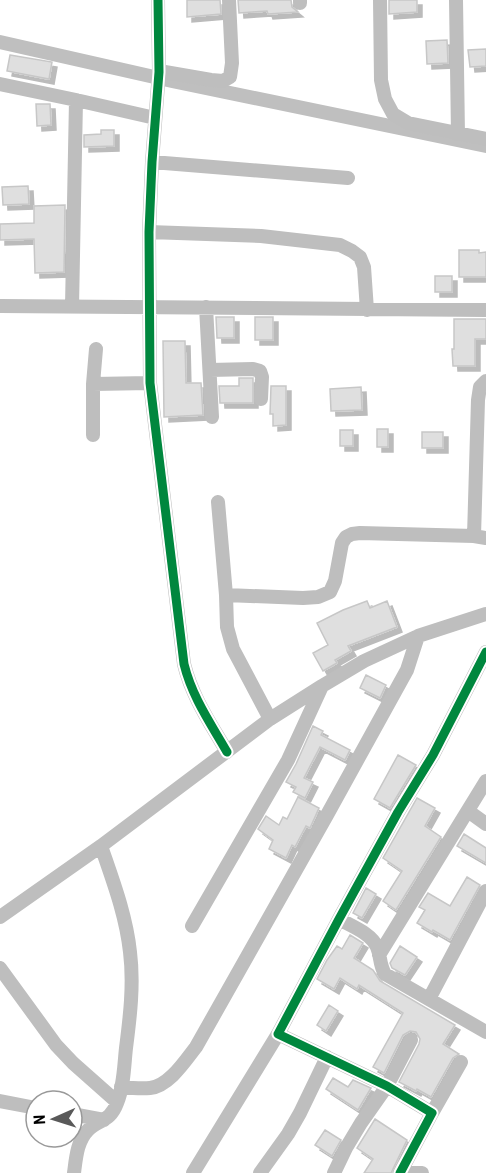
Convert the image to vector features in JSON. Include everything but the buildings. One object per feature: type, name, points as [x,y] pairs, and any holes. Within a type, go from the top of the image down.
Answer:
[{"type":"street","points":[[158,0],[159,71],[149,232],[150,383],[184,664],[195,698],[227,752]]},
{"type":"street","points":[[159,71],[211,80],[223,81],[230,77],[232,63],[229,0]]},
{"type":"street","points":[[380,0],[381,80],[393,114],[408,123],[486,139]]},
{"type":"street","points":[[456,0],[458,134]]},
{"type":"street","points":[[0,84],[76,100],[156,112]]},
{"type":"street","points":[[72,307],[76,100]]},
{"type":"street","points":[[152,162],[348,178]]},
{"type":"street","points":[[149,232],[261,236],[340,245],[352,250],[360,257],[364,267],[367,310]]},
{"type":"street","points":[[0,306],[486,310]]},
{"type":"street","points":[[206,307],[212,417]]},
{"type":"street","points":[[93,435],[96,349]]},
{"type":"street","points":[[210,370],[260,370],[261,399]]},
{"type":"street","points":[[226,595],[303,598],[318,597],[330,592],[335,581],[342,543],[352,534],[480,537],[478,400],[480,387],[486,381]]},
{"type":"street","points":[[93,384],[150,383]]},
{"type":"street","points":[[218,502],[227,627],[233,649],[270,719]]},
{"type":"street","points":[[0,917],[101,846],[270,719],[322,686],[364,661],[418,636],[486,614]]},
{"type":"street","points":[[121,1087],[148,1089],[158,1086],[184,1063],[196,1047],[407,670],[418,636]]},
{"type":"street","points":[[193,1173],[278,1034],[398,812],[433,755],[486,652]]},
{"type":"street","points":[[192,926],[288,760],[322,686]]},
{"type":"street","points":[[379,956],[486,781]]},
{"type":"street","points":[[468,811],[486,824]]},
{"type":"street","points":[[74,1173],[82,1137],[89,1129],[112,1113],[117,1102],[121,1087],[130,1011],[130,953],[121,903],[101,846]]},
{"type":"street","points":[[429,999],[482,910],[486,891]]},
{"type":"street","points":[[339,919],[370,938],[376,946],[385,974],[486,1032]]},
{"type":"street","points":[[0,968],[56,1045],[117,1102]]},
{"type":"street","points":[[278,1034],[387,1086],[432,1113]]},
{"type":"street","points":[[334,1173],[361,1123],[387,1086],[411,1040]]},
{"type":"street","points":[[260,1173],[288,1134],[327,1057]]},
{"type":"street","points":[[422,1173],[401,1172],[460,1062]]},
{"type":"street","points":[[0,1101],[24,1105]]},
{"type":"street","points":[[84,1116],[104,1120]]},
{"type":"waterway","points":[[0,42],[172,81],[486,146]]},
{"type":"cycle path","points":[[158,0],[159,72],[149,232],[150,383],[184,664],[197,699],[227,752]]},
{"type":"cycle path","points":[[400,1173],[432,1113],[387,1086],[278,1034],[398,812],[433,755],[486,652]]}]
